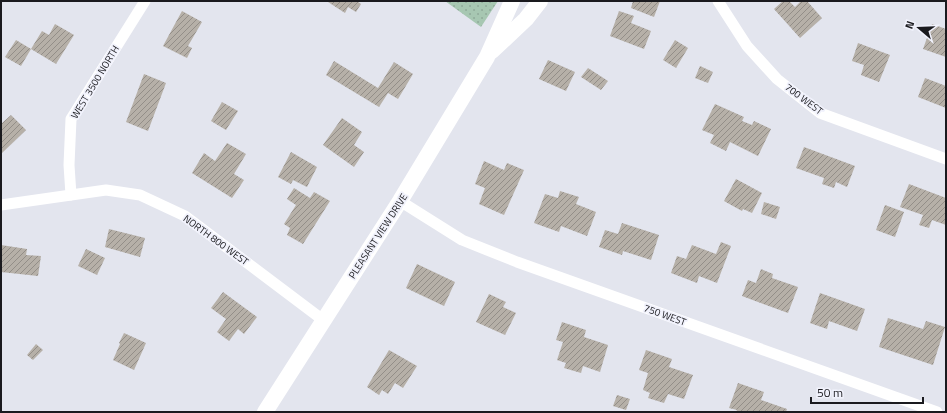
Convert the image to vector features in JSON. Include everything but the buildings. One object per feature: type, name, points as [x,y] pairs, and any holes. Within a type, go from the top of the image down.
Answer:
[{"type":"main road","name":"PLEASANT VIEW DRIVE","points":[[265,412],[400,201],[487,57],[512,1]]},
{"type":"main road","name":"PLEASANT VIEW DRIVE","points":[[487,57],[526,19],[540,1]]},
{"type":"street","name":"WEST 3500 NORTH","points":[[71,195],[69,165],[71,119],[145,1]]},
{"type":"street","name":"700 WEST","points":[[718,1],[747,46],[777,79],[820,113],[946,159]]},
{"type":"street","name":"NORTH 800 WEST","points":[[1,205],[106,190],[140,195],[185,216],[323,320]]},
{"type":"street","name":"750 WEST","points":[[400,201],[462,240],[516,262],[937,412]]},
{"type":"green space","points":[[445,1],[498,1],[481,27]]}]
